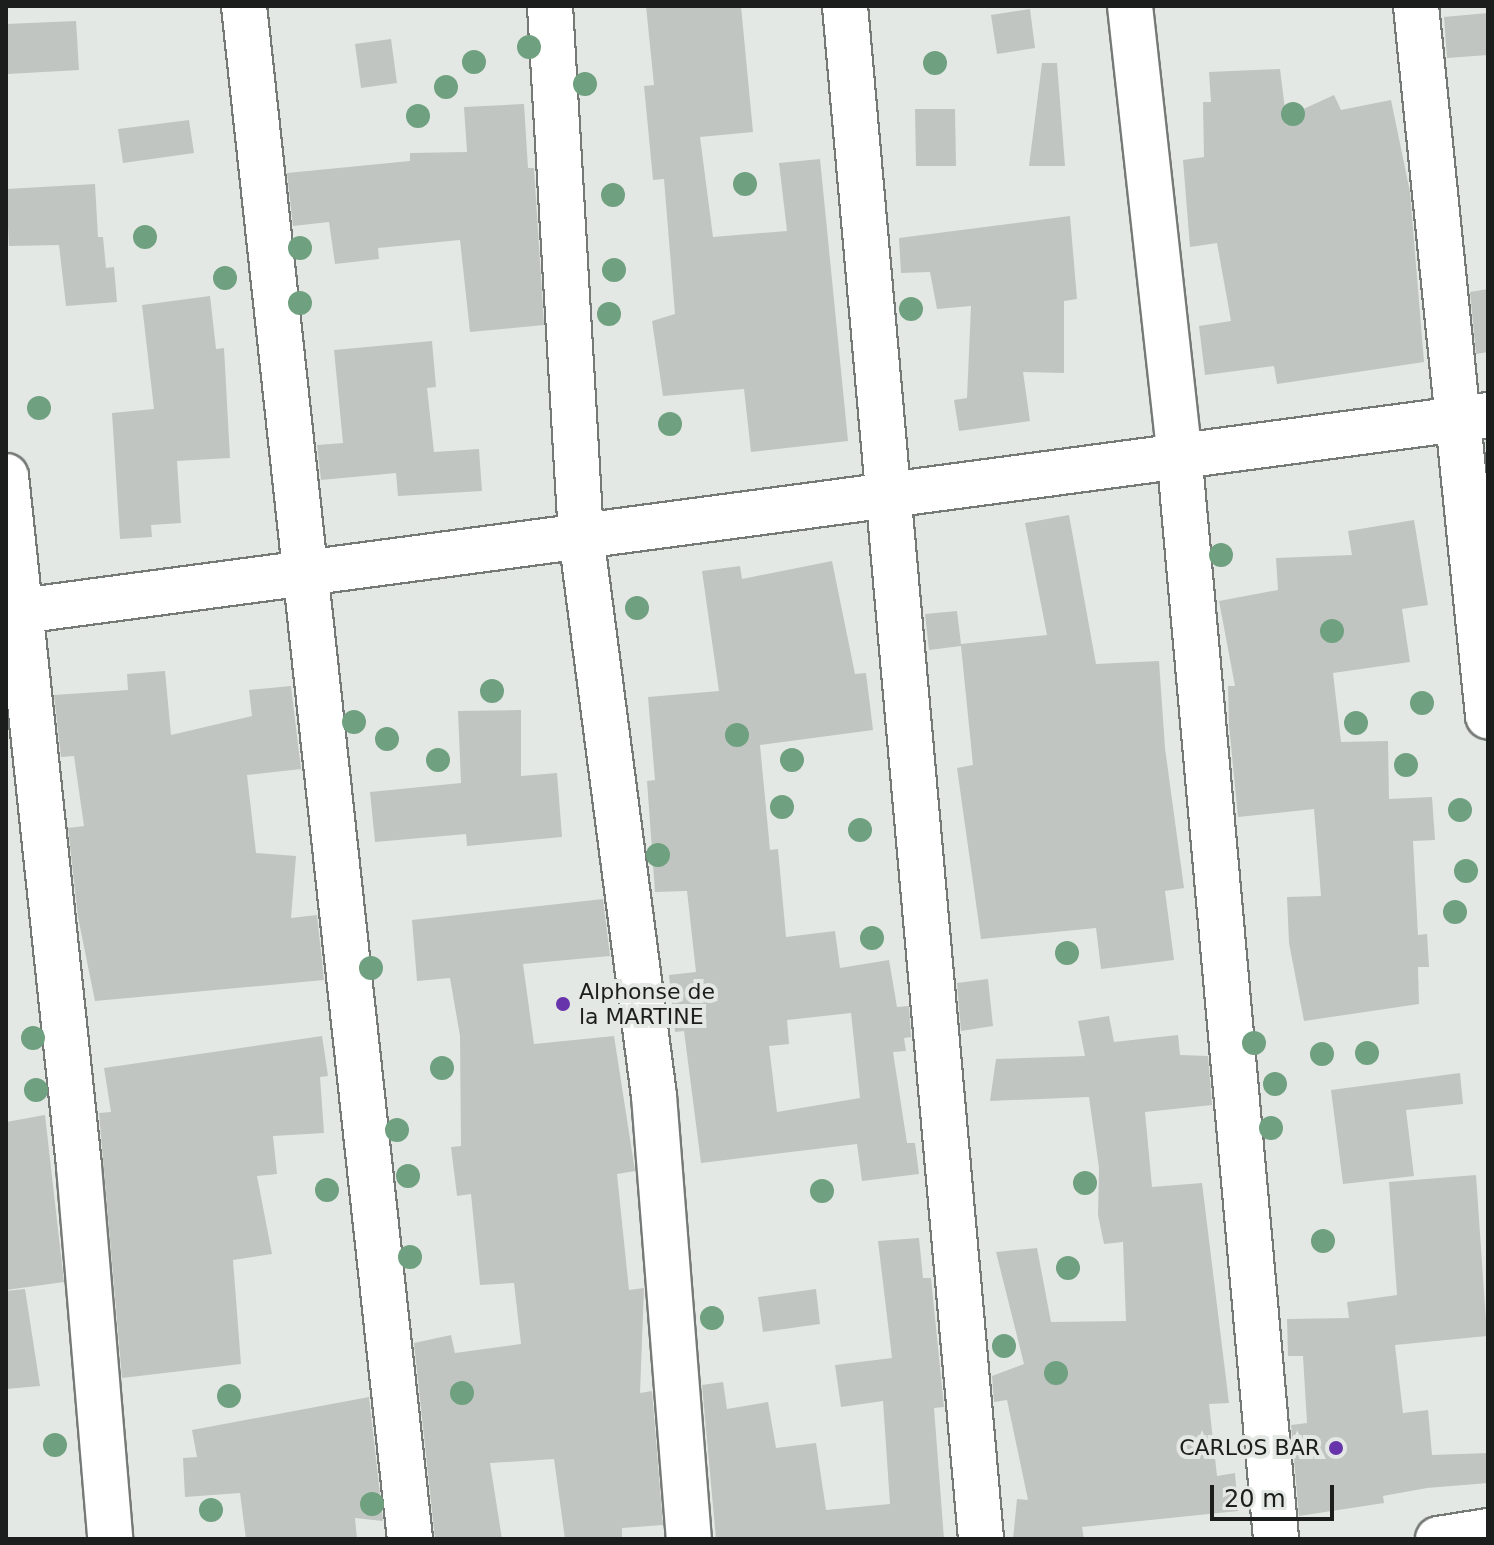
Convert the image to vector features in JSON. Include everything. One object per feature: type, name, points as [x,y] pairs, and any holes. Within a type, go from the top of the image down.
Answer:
[{"type":"street","points":[[244,6],[302,574],[370,1132],[410,1539]]},
{"type":"street","points":[[550,6],[581,536],[654,1096],[689,1539]]},
{"type":"street","points":[[845,6],[886,496],[981,1539]]},
{"type":"street","points":[[1130,6],[1179,452],[1276,1539]]},
{"type":"street","points":[[1416,6],[1473,416],[1488,716]]},
{"type":"street","points":[[12,613],[886,496],[1179,452],[1473,416]]},
{"type":"street","points":[[6,476],[12,613],[79,1166],[110,1539]]},
{"type":"street","points":[[1438,1539],[1488,1531]]},
{"type":"building","points":[[646,6],[741,6],[753,132],[700,137],[713,237],[787,231],[779,163],[820,159],[848,441],[751,452],[744,389],[663,396],[652,321],[675,314],[664,179],[653,180],[644,86],[654,85]]},
{"type":"building","points":[[1030,9],[1035,48],[997,54],[991,15]]},
{"type":"building","points":[[1488,13],[1488,55],[1447,58],[1444,17]]},
{"type":"building","points":[[76,21],[79,70],[8,74],[6,24]]},
{"type":"building","points":[[391,39],[397,83],[361,88],[355,44]]},
{"type":"building","points":[[1042,63],[1057,63],[1065,166],[1029,166]]},
{"type":"building","points":[[1280,69],[1286,117],[1334,95],[1341,110],[1391,100],[1410,192],[1424,362],[1277,384],[1274,366],[1205,375],[1199,326],[1231,321],[1217,243],[1190,247],[1183,160],[1204,157],[1203,102],[1211,102],[1209,72]]},
{"type":"building","points":[[524,104],[528,168],[534,168],[544,325],[470,332],[460,240],[378,248],[379,259],[335,264],[329,222],[293,226],[287,173],[410,161],[410,153],[467,152],[464,107]]},
{"type":"building","points":[[915,109],[955,109],[956,166],[916,166]]},
{"type":"building","points":[[189,120],[194,153],[123,163],[118,129]]},
{"type":"building","points":[[95,184],[98,237],[103,237],[106,268],[114,267],[117,302],[66,306],[59,245],[9,246],[6,189]]},
{"type":"building","points":[[1070,216],[1077,299],[1064,301],[1064,373],[1023,372],[1030,421],[959,431],[954,400],[967,398],[971,306],[937,309],[930,272],[901,273],[899,238]]},
{"type":"building","points":[[1488,289],[1488,352],[1476,354],[1470,292]]},
{"type":"building","points":[[210,296],[216,349],[224,348],[230,458],[177,461],[181,523],[151,525],[152,537],[120,539],[112,413],[154,409],[142,305]]},
{"type":"building","points":[[432,341],[436,387],[427,388],[434,452],[479,449],[482,491],[398,496],[396,473],[321,480],[317,445],[343,443],[334,350]]},
{"type":"building","points":[[1069,515],[1096,664],[1159,661],[1165,748],[1184,888],[1165,891],[1174,960],[1101,969],[1096,928],[981,939],[957,768],[973,765],[961,646],[929,650],[925,614],[957,611],[961,644],[1047,635],[1025,523]]},
{"type":"building","points":[[1414,520],[1428,605],[1402,609],[1410,662],[1333,673],[1341,742],[1388,741],[1389,799],[1432,797],[1435,840],[1413,841],[1418,935],[1427,934],[1429,967],[1418,967],[1419,1004],[1304,1021],[1289,943],[1287,897],[1321,896],[1314,809],[1238,817],[1228,686],[1235,686],[1219,601],[1278,590],[1276,558],[1352,555],[1348,531]]},
{"type":"building","points":[[832,561],[855,674],[866,673],[873,730],[760,745],[770,850],[778,849],[786,937],[835,931],[840,968],[889,960],[897,1007],[909,1006],[911,1037],[904,1038],[906,1051],[893,1052],[907,1143],[915,1143],[919,1174],[862,1181],[857,1144],[701,1163],[684,1031],[675,1032],[669,975],[696,972],[687,891],[655,892],[647,781],[655,780],[648,697],[719,691],[702,571],[740,566],[742,579]],"holes":[[[851,1013],[860,1098],[777,1112],[769,1046],[789,1044],[787,1020]]]},
{"type":"building","points":[[165,671],[171,735],[252,716],[249,690],[291,686],[301,769],[247,775],[256,853],[296,856],[291,918],[317,915],[324,980],[95,1001],[78,917],[68,828],[84,826],[74,756],[61,757],[54,695],[128,690],[127,674]]},
{"type":"building","points":[[521,710],[521,776],[557,773],[562,837],[467,846],[466,834],[375,842],[370,792],[461,783],[458,711]]},
{"type":"building","points":[[603,899],[610,956],[523,964],[534,1044],[614,1036],[635,1171],[617,1174],[629,1290],[644,1288],[640,1393],[652,1391],[663,1525],[622,1528],[622,1539],[565,1539],[554,1459],[490,1463],[502,1539],[435,1539],[414,1343],[451,1335],[455,1353],[521,1344],[514,1283],[480,1285],[471,1194],[457,1196],[451,1147],[461,1146],[460,1036],[450,978],[417,981],[412,920]]},
{"type":"building","points":[[988,979],[993,1026],[961,1031],[957,983]]},
{"type":"building","points":[[1109,1016],[1114,1042],[1178,1035],[1180,1055],[1208,1056],[1212,1105],[1145,1112],[1152,1187],[1202,1183],[1229,1403],[1209,1404],[1217,1476],[1235,1473],[1238,1511],[1082,1527],[1084,1539],[1013,1539],[1017,1499],[1028,1500],[1007,1400],[994,1402],[992,1376],[1024,1364],[996,1252],[1037,1248],[1051,1322],[1126,1321],[1123,1242],[1104,1244],[1098,1215],[1099,1168],[1089,1097],[990,1101],[996,1059],[1085,1056],[1078,1021]]},
{"type":"building","points":[[322,1036],[328,1076],[320,1077],[324,1133],[273,1136],[277,1174],[257,1176],[272,1254],[233,1260],[241,1364],[122,1378],[99,1113],[111,1112],[104,1068]]},
{"type":"building","points":[[1460,1073],[1463,1104],[1406,1110],[1414,1176],[1343,1184],[1331,1090]]},
{"type":"building","points":[[45,1115],[64,1282],[6,1290],[6,1122]]},
{"type":"building","points":[[1476,1175],[1487,1336],[1395,1345],[1403,1413],[1428,1410],[1432,1455],[1488,1453],[1488,1483],[1427,1488],[1383,1496],[1384,1503],[1299,1516],[1291,1425],[1307,1423],[1303,1356],[1288,1356],[1287,1319],[1349,1318],[1347,1302],[1397,1295],[1389,1182]]},
{"type":"building","points":[[919,1238],[923,1278],[931,1278],[944,1407],[934,1408],[944,1539],[716,1539],[702,1385],[723,1382],[727,1409],[768,1402],[776,1448],[816,1443],[826,1510],[890,1504],[883,1401],[841,1407],[835,1365],[892,1358],[878,1241]]},
{"type":"building","points":[[25,1289],[40,1386],[6,1389],[6,1291]]},
{"type":"building","points":[[816,1289],[820,1324],[763,1332],[758,1297]]},
{"type":"building","points":[[369,1397],[383,1521],[355,1518],[357,1539],[246,1539],[240,1493],[185,1497],[183,1458],[197,1457],[192,1430]]},
{"type":"place","name":"Alphonse de la MARTINE","points":[[563,1004]]},
{"type":"place","name":"CARLOS BAR","points":[[1336,1448]]}]
